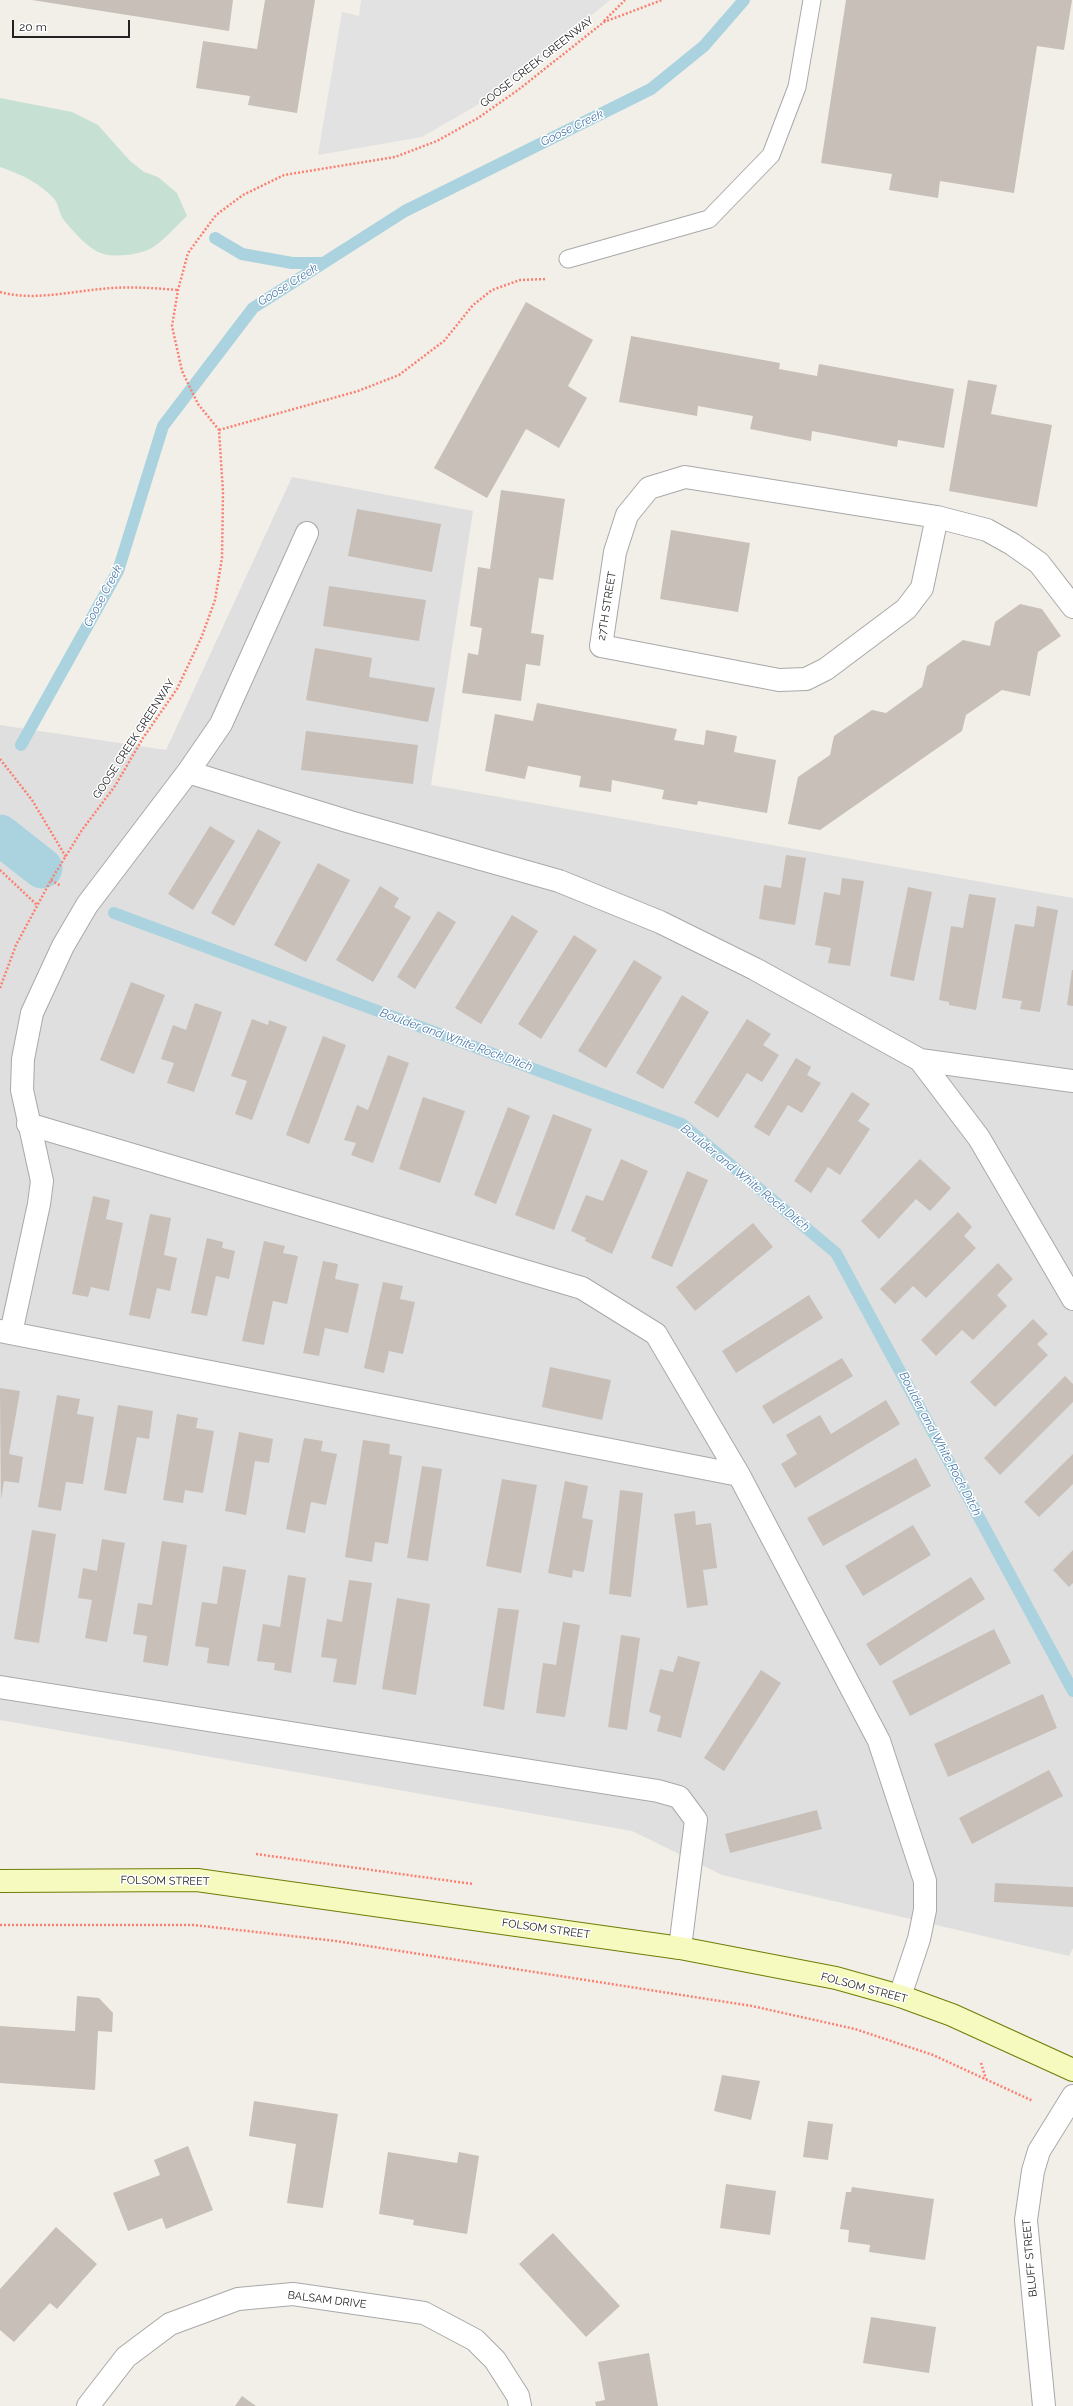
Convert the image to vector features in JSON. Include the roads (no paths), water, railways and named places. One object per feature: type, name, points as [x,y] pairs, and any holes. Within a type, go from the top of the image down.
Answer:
[{"type":"main road","name":"FOLSOM STREET","points":[[0,1881],[197,1880],[680,1948],[836,1978],[900,1996],[952,2015],[1073,2070]]},
{"type":"street","name":"27TH STREET","points":[[937,517],[922,588],[906,609],[826,669],[806,679],[779,680],[601,646],[616,552],[627,515],[649,488],[685,477],[937,517],[987,530],[1012,544],[1039,563],[1073,607]]},
{"type":"street","points":[[307,533],[221,724],[188,772],[87,905],[63,946],[32,1013],[23,1059],[22,1090],[28,1124],[42,1181],[39,1204],[5,1332],[739,1475]]},
{"type":"street","points":[[188,772],[350,822],[560,881],[660,922],[755,968],[920,1060],[1073,1081]]},
{"type":"street","points":[[920,1060],[979,1138],[1073,1300]]},
{"type":"street","points":[[28,1124],[582,1288],[656,1334],[739,1475],[879,1741],[925,1881],[924,1910],[919,1939],[900,1996]]},
{"type":"street","points":[[0,1688],[658,1791],[679,1796],[696,1820],[680,1948]]},
{"type":"street","name":"BLUFF STREET","points":[[1044,2406],[1026,2220],[1033,2171],[1039,2151],[1067,2105]]},
{"type":"street","name":"BALSAM DRIVE","points":[[88,2406],[126,2357],[170,2324],[238,2299],[293,2294],[424,2313],[475,2340],[495,2360],[518,2396],[520,2406]]},
{"type":"lane","points":[[568,259],[709,219],[771,154],[797,87],[812,0]]},
{"type":"waterway","name":"Goose Creek","points":[[21,745],[118,571],[163,426],[253,308],[405,211],[651,89],[704,46],[744,0]]},
{"type":"waterway","points":[[215,238],[242,254],[292,263],[323,263]]},
{"type":"waterway","name":"Boulder and White Rock Ditch","points":[[0,835],[42,868]]},
{"type":"waterway","name":"Boulder and White Rock Ditch","points":[[114,913],[682,1124],[836,1253],[1073,1691]]}]
